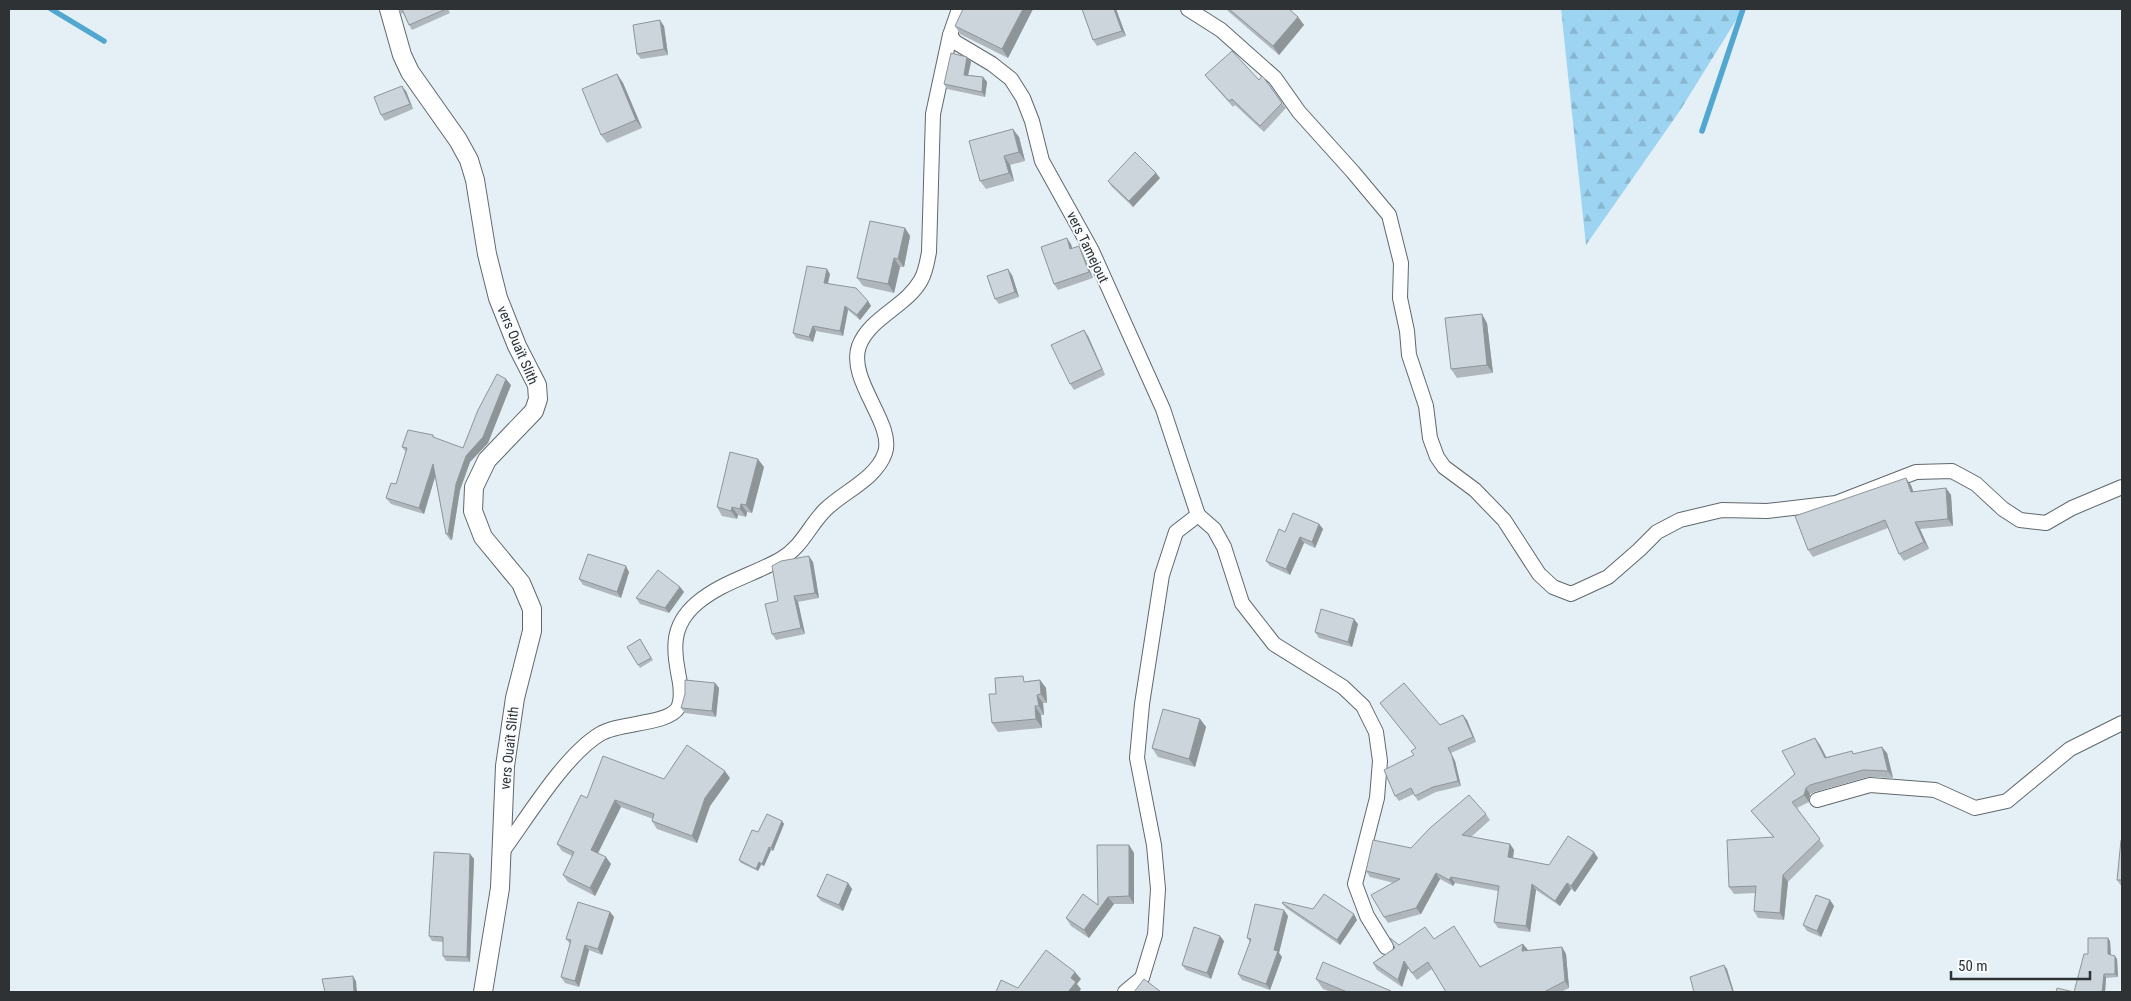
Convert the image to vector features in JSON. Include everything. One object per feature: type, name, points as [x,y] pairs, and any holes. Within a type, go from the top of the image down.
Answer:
[{"type":"street","name":"vers Ouaït Slith","points":[[389,9],[402,55],[410,72],[458,140],[469,160],[475,180],[487,254],[498,298],[517,346],[537,386],[538,399],[534,411],[527,421],[487,460],[474,487],[473,511],[483,537],[521,583],[532,609],[532,631],[515,698],[505,766],[500,888],[483,992]]},
{"type":"street","points":[[502,852],[568,762],[586,745],[601,733],[616,727],[670,715],[678,709],[681,691],[674,650],[676,632],[684,616],[697,603],[730,582],[782,559],[799,546],[812,525],[826,510],[870,474],[885,453],[887,440],[858,367],[859,347],[868,332],[909,295],[920,282],[926,269],[929,252],[933,114],[950,35],[959,9]]},
{"type":"street","points":[[1188,9],[1221,30],[1275,78],[1299,112],[1389,215],[1401,263],[1400,298],[1407,331],[1409,355],[1426,406],[1430,438],[1437,457],[1444,467],[1475,490],[1504,520],[1539,574],[1553,587],[1572,594],[1608,577],[1657,532],[1680,520],[1722,510],[1767,511],[1836,503],[1916,472],[1952,471],[1976,484],[2003,509],[2020,520],[2046,523],[2072,508],[2122,486]]},
{"type":"street","name":"vers Tamejout","points":[[950,35],[955,42],[992,64],[1011,79],[1023,98],[1032,121],[1042,161],[1092,251],[1163,409],[1198,515]]},
{"type":"street","points":[[1126,992],[1142,978],[1155,935],[1157,899],[1154,845],[1137,758],[1142,704],[1162,575],[1176,532],[1198,515],[1214,529],[1224,547],[1242,603],[1274,644],[1343,687],[1363,706],[1376,732],[1380,761],[1377,798],[1355,884],[1367,916],[1386,947]]},
{"type":"street","points":[[1817,800],[1870,785],[1935,790],[1974,808],[2006,801],[2070,749],[2122,722]]},
{"type":"green space","points":[[1561,9],[1743,9],[1679,112],[1586,245]]},
{"type":"building","points":[[402,9],[446,9],[409,25]]},
{"type":"building","points":[[963,9],[1023,9],[1002,49],[955,26]]},
{"type":"building","points":[[1082,9],[1114,9],[1122,31],[1093,40]]},
{"type":"building","points":[[1229,9],[1289,9],[1298,17],[1273,46]]},
{"type":"building","points":[[660,20],[664,49],[637,54],[633,25]]},
{"type":"building","points":[[1232,51],[1259,80],[1262,76],[1264,78],[1282,103],[1260,126],[1232,99],[1229,101],[1205,75]]},
{"type":"building","points":[[951,53],[967,57],[964,75],[983,77],[982,92],[944,84]]},
{"type":"building","points":[[617,74],[636,120],[601,135],[582,89]]},
{"type":"building","points":[[402,86],[410,104],[381,115],[374,97]]},
{"type":"building","points":[[1013,129],[1019,152],[1004,156],[1009,173],[980,181],[969,141]]},
{"type":"building","points":[[1135,152],[1156,173],[1129,201],[1108,181]]},
{"type":"building","points":[[870,221],[905,228],[898,259],[894,258],[888,284],[857,278]]},
{"type":"building","points":[[1067,238],[1070,249],[1079,246],[1089,272],[1054,284],[1041,247]]},
{"type":"building","points":[[807,266],[827,269],[824,283],[856,288],[868,301],[857,315],[845,306],[840,331],[813,326],[809,337],[793,333]]},
{"type":"building","points":[[1008,269],[1015,292],[995,299],[987,276]]},
{"type":"building","points":[[1482,314],[1487,365],[1451,369],[1445,318]]},
{"type":"building","points":[[1084,330],[1102,369],[1070,384],[1051,345]]},
{"type":"building","points":[[497,374],[506,379],[483,437],[466,456],[456,484],[448,534],[446,534],[433,464],[419,508],[386,498],[391,483],[396,484],[407,448],[402,447],[408,430],[433,435],[433,437],[463,448],[478,410]]},
{"type":"building","points":[[730,452],[758,459],[746,505],[741,504],[740,509],[732,507],[731,511],[717,507]]},
{"type":"building","points":[[1906,478],[1911,492],[1946,488],[1948,519],[1915,522],[1924,542],[1899,554],[1885,520],[1808,550],[1795,516]]},
{"type":"building","points":[[1293,513],[1319,524],[1312,542],[1300,537],[1286,569],[1266,561],[1279,529],[1285,532]]},
{"type":"building","points":[[588,554],[626,566],[617,592],[579,579]]},
{"type":"building","points":[[809,556],[815,593],[794,596],[801,628],[772,634],[765,604],[778,601],[772,566],[781,561]]},
{"type":"building","points":[[658,570],[680,587],[665,608],[636,598]]},
{"type":"building","points":[[1321,609],[1354,619],[1348,642],[1315,632]]},
{"type":"building","points":[[640,639],[651,658],[638,665],[627,647]]},
{"type":"building","points":[[1023,676],[1024,682],[1040,680],[1041,694],[1037,695],[1039,706],[1035,706],[1036,719],[992,723],[989,694],[996,694],[995,678]]},
{"type":"building","points":[[685,680],[715,683],[712,711],[681,708],[685,694]]},
{"type":"building","points":[[1404,683],[1440,725],[1463,715],[1473,737],[1448,748],[1452,756],[1458,781],[1433,787],[1415,796],[1411,788],[1395,796],[1384,770],[1414,755],[1411,751],[1416,748],[1380,703]]},
{"type":"building","points":[[1163,709],[1200,719],[1189,759],[1152,748]]},
{"type":"building","points":[[1815,738],[1825,758],[1852,751],[1853,754],[1882,747],[1888,771],[1863,770],[1810,785],[1806,788],[1804,795],[1792,802],[1820,839],[1783,875],[1780,913],[1754,911],[1756,886],[1729,887],[1727,840],[1774,837],[1751,811],[1795,774],[1782,751]]},
{"type":"building","points":[[687,745],[725,771],[705,798],[692,836],[652,821],[654,814],[615,800],[591,850],[606,857],[590,888],[563,875],[574,852],[557,844],[581,795],[587,798],[603,756],[664,779]]},
{"type":"building","points":[[1469,795],[1486,814],[1462,835],[1510,844],[1508,857],[1549,865],[1568,836],[1594,852],[1571,886],[1567,883],[1555,901],[1532,884],[1526,926],[1494,922],[1499,886],[1451,877],[1449,880],[1436,873],[1416,908],[1384,917],[1371,895],[1400,879],[1366,871],[1373,840],[1411,848],[1430,828]]},
{"type":"building","points":[[767,814],[782,821],[771,848],[769,847],[762,864],[759,862],[756,869],[739,860],[752,830],[758,832]]},
{"type":"building","points":[[2121,840],[2122,880],[2117,880]]},
{"type":"building","points":[[1097,845],[1129,845],[1129,896],[1108,897],[1084,930],[1066,918],[1083,894],[1098,905]]},
{"type":"building","points":[[434,852],[470,854],[467,957],[443,956],[443,937],[429,936]]},
{"type":"building","points":[[827,874],[848,883],[839,905],[817,896]]},
{"type":"building","points":[[1324,894],[1354,914],[1337,940],[1282,903],[1313,909]]},
{"type":"building","points":[[1816,895],[1830,900],[1817,931],[1803,925]]},
{"type":"building","points":[[578,902],[610,912],[598,949],[585,945],[575,981],[561,977],[571,940],[566,939]]},
{"type":"building","points":[[1255,904],[1284,910],[1274,950],[1278,951],[1266,984],[1238,974],[1251,939],[1247,938]]},
{"type":"building","points":[[1454,926],[1480,967],[1523,944],[1522,951],[1562,947],[1565,981],[1544,992],[1446,992],[1428,962],[1412,973],[1404,961],[1398,980],[1373,963],[1395,948],[1390,938],[1399,945],[1425,927],[1434,939]]},
{"type":"building","points":[[1194,927],[1220,936],[1207,973],[1182,965]]},
{"type":"building","points":[[2088,938],[2108,938],[2108,954],[2115,956],[2115,974],[2104,974],[2102,992],[2074,992],[2084,954],[2088,954]]},
{"type":"building","points":[[1046,950],[1075,972],[1071,978],[1076,982],[1068,992],[996,992],[1001,980],[1018,988]]},
{"type":"building","points":[[1323,962],[1391,992],[1347,992],[1316,979]]},
{"type":"building","points":[[1724,965],[1733,992],[1694,992],[1690,977]]},
{"type":"building","points":[[353,976],[354,992],[325,992],[322,979]]},
{"type":"building","points":[[1144,979],[1161,992],[1134,992]]},
{"type":"building","points":[[2057,988],[2074,992],[2056,992]]},
{"type":"waterway","points":[[51,9],[104,41]]},
{"type":"waterway","points":[[1702,131],[1743,9]]}]
